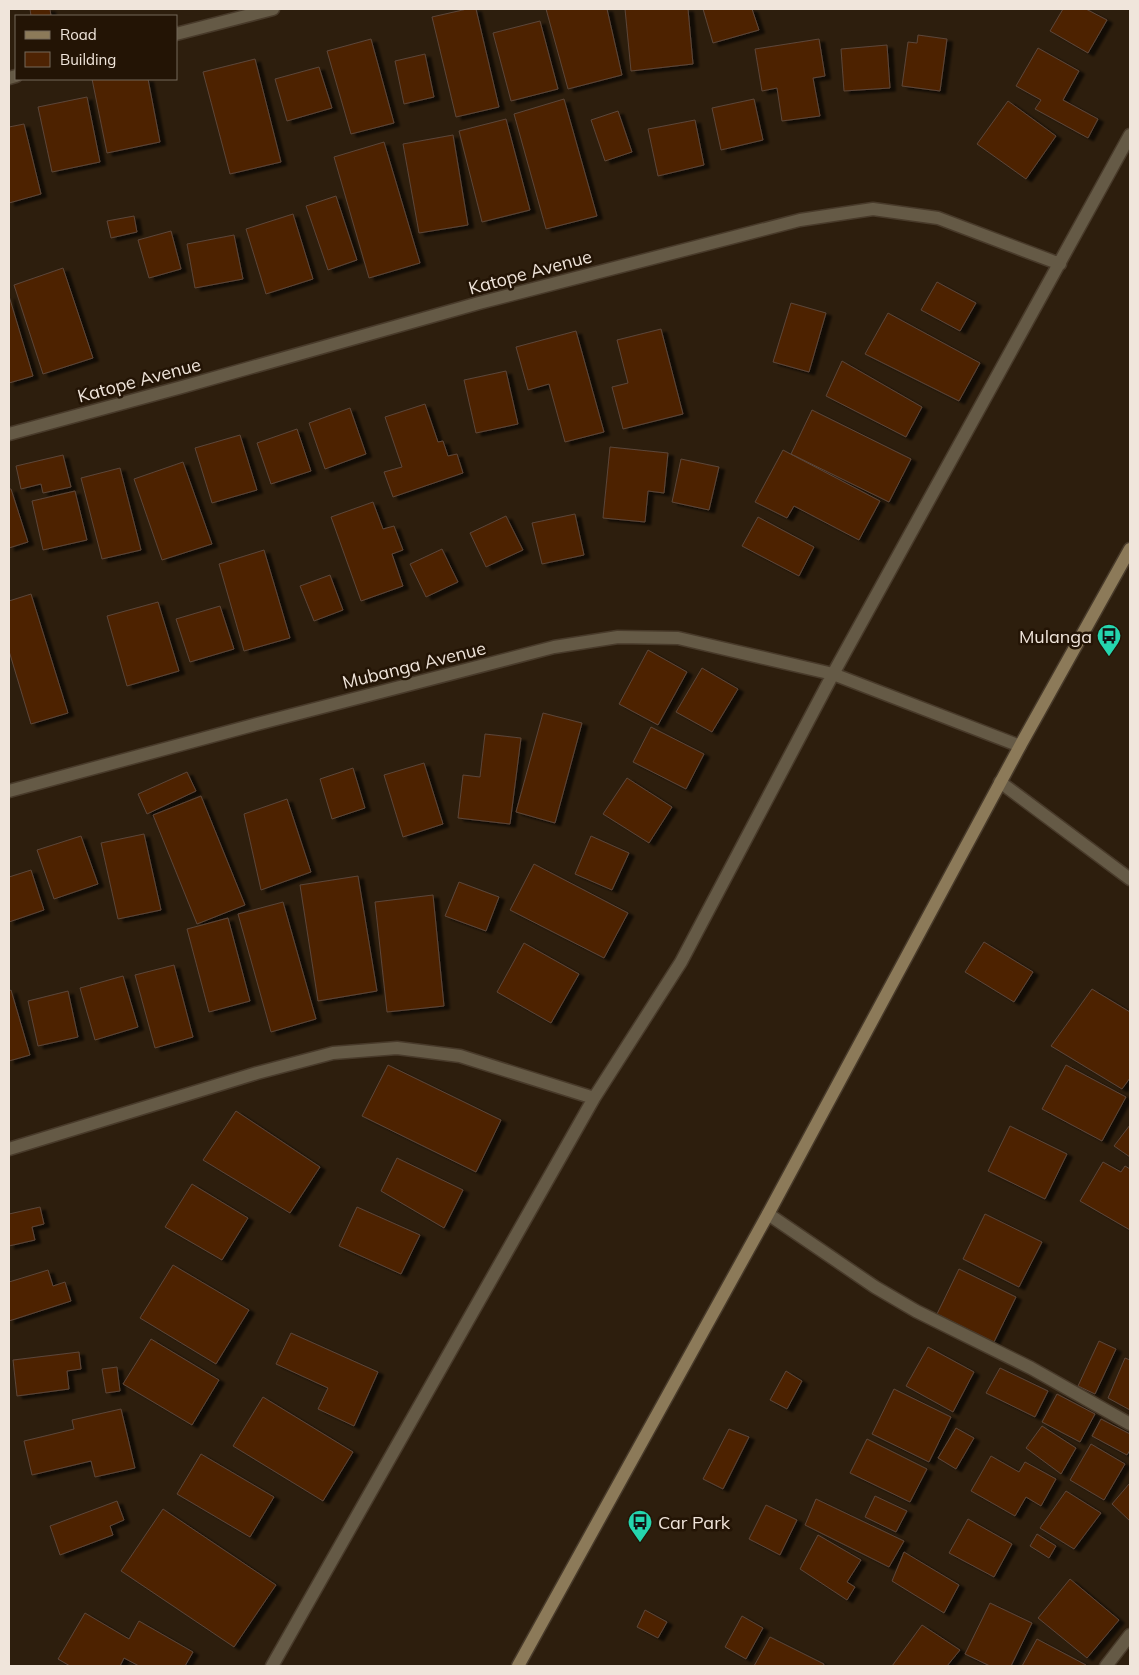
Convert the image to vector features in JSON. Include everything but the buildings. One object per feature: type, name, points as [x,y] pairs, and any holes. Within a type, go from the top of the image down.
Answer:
[{"type":"street","points":[[178,33],[273,9]]},
{"type":"street","points":[[272,1666],[594,1098],[681,962],[833,674],[1130,135]]},
{"type":"street","name":"Katope Avenue","points":[[9,434],[479,303],[809,219],[873,209],[938,218],[1060,264]]},
{"type":"street","points":[[518,1666],[768,1214],[1000,782],[1130,549]]},
{"type":"street","name":"Mubanga Avenue","points":[[9,791],[247,726],[554,647],[618,637],[678,638],[833,674],[1020,746]]},
{"type":"street","points":[[1000,782],[1130,879]]},
{"type":"street","points":[[9,1149],[257,1073],[333,1053],[397,1048],[460,1056],[594,1098]]},
{"type":"street","points":[[768,1214],[875,1287],[916,1311],[1031,1368],[1130,1424]]},
{"type":"street","points":[[1106,1666],[1130,1635]]},
{"type":"place","name":"Mulanga","points":[[1109,657]]},
{"type":"place","name":"Car Park","points":[[640,1543]]}]
